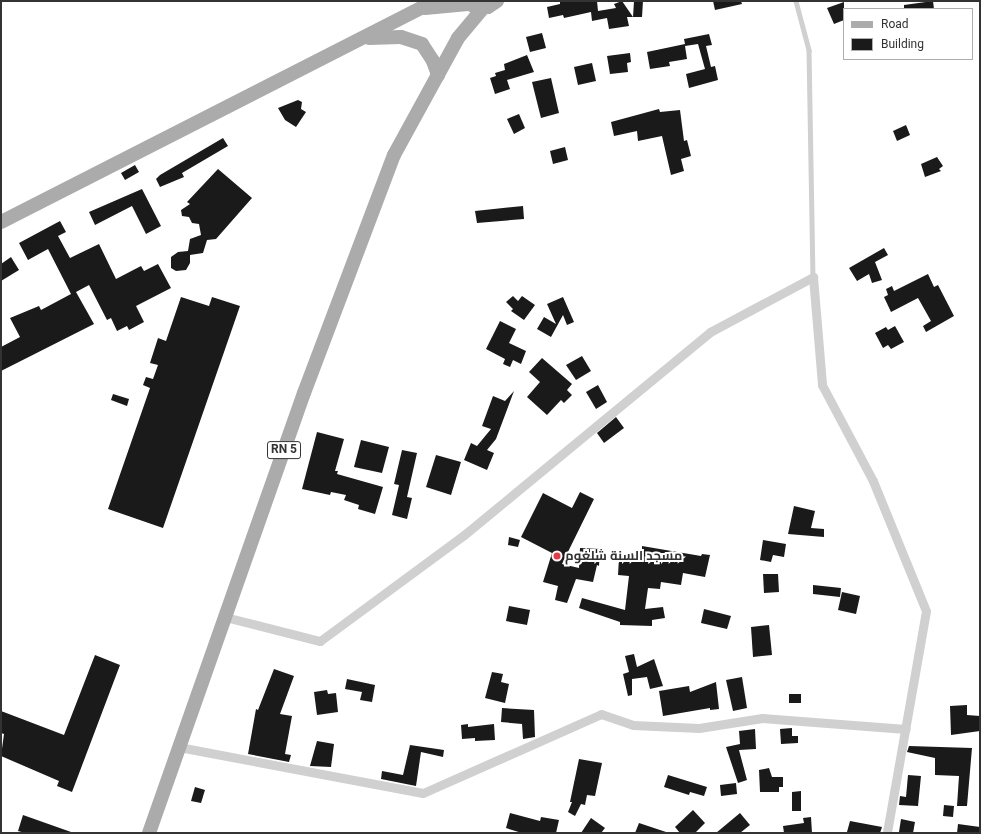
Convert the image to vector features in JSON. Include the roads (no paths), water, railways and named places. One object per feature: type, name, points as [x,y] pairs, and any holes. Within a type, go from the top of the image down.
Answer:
[{"type":"main road","name":"RN 5","points":[[149,833],[304,393],[394,155],[458,38],[483,8],[497,1]]},
{"type":"main road","name":"RN 5","points":[[458,38],[465,2]]},
{"type":"main road","points":[[1,222],[365,38],[429,4],[465,2],[483,8]]},
{"type":"main road","points":[[365,38],[401,37],[422,44],[431,56],[438,75]]},
{"type":"street","points":[[225,617],[320,641],[464,535],[710,332],[813,277],[822,385],[873,481],[926,611],[887,833]]},
{"type":"street","points":[[179,747],[423,793],[601,714],[640,726],[699,728],[762,718],[906,729]]},
{"type":"lane","points":[[796,1],[809,50],[813,277]]},
{"type":"place","name":"مسجد السنة شلغوم","points":[[557,556]]}]
